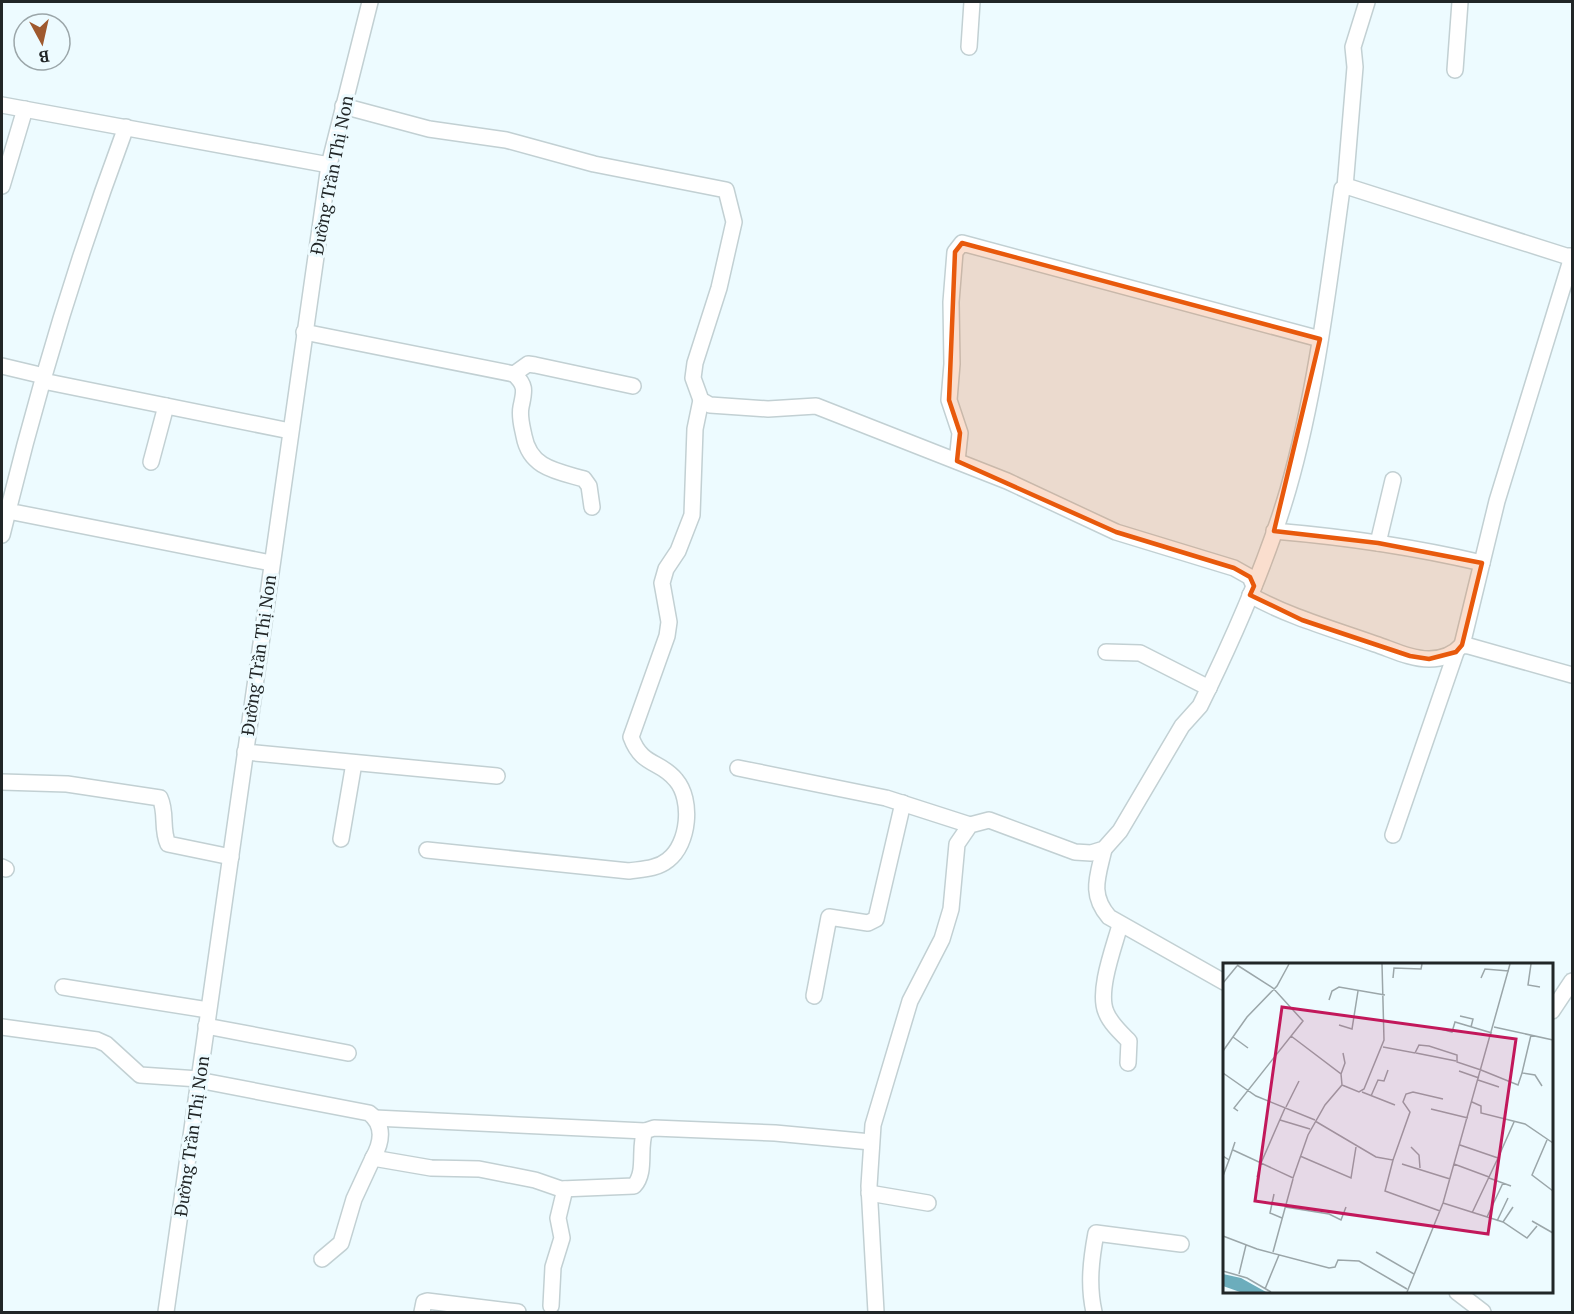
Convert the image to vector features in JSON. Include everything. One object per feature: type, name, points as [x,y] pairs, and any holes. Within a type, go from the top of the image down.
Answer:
[{"type":"street","name":"Đường Trần Thị Non","points":[[166,1312],[329,165],[370,2]]},
{"type":"street","points":[[969,47],[972,2]]},
{"type":"street","points":[[738,768],[903,803],[970,825],[989,820],[1075,852],[1091,854],[1104,849],[1120,831],[1172,741],[1200,706],[1252,590],[1274,531],[1304,423],[1320,339],[1342,189],[1345,187],[1355,67],[1353,47],[1367,2]]},
{"type":"street","points":[[1455,70],[1460,2]]},
{"type":"street","points":[[2,105],[329,165]]},
{"type":"street","points":[[343,106],[429,129],[506,140],[594,164],[726,190],[734,222],[719,288],[695,363],[693,378],[701,400],[695,429],[693,514],[678,551],[666,569],[662,583],[669,622],[667,636],[631,737],[641,757],[676,779],[685,794],[684,836],[668,861],[652,868],[629,871],[427,850]]},
{"type":"street","points":[[2,186],[26,109]]},
{"type":"street","points":[[2,535],[44,378],[94,212],[126,127]]},
{"type":"street","points":[[1345,187],[1572,256],[1497,501],[1459,649],[1393,835]]},
{"type":"street","points":[[957,461],[960,433],[949,400],[952,364],[951,302],[955,252],[962,243],[1320,339]]},
{"type":"street","points":[[304,332],[514,374],[522,382],[525,390],[520,419],[525,443],[534,460],[552,471],[584,479],[589,486],[592,507]]},
{"type":"street","points":[[514,374],[528,364],[535,364],[633,386]]},
{"type":"street","points":[[2,366],[166,406],[290,431]]},
{"type":"street","points":[[701,400],[710,405],[759,408],[816,406],[1038,494],[1116,532],[1234,568],[1250,578],[1252,590],[1302,620],[1410,656],[1429,659],[1459,649],[1572,675]]},
{"type":"street","points":[[151,462],[166,406]]},
{"type":"street","points":[[1378,543],[1393,480]]},
{"type":"street","points":[[8,511],[271,563]]},
{"type":"street","points":[[1274,531],[1428,550],[1482,563]]},
{"type":"street","points":[[1106,652],[1140,653],[1209,688]]},
{"type":"street","points":[[245,752],[497,776]]},
{"type":"street","points":[[341,839],[354,763]]},
{"type":"street","points":[[2,782],[67,784],[160,798],[164,807],[163,833],[168,844],[231,857]]},
{"type":"street","points":[[814,996],[830,917],[868,923],[876,919],[903,803]]},
{"type":"street","points":[[876,1312],[869,1193],[873,1125],[910,1001],[942,939],[951,909],[957,844],[970,825]]},
{"type":"street","points":[[1104,849],[1096,891],[1100,906],[1120,926],[1223,981]]},
{"type":"street","points":[[1120,926],[1111,957],[1104,1002],[1106,1012],[1129,1041],[1128,1063]]},
{"type":"street","points":[[1553,1008],[1572,981]]},
{"type":"street","points":[[63,987],[208,1010]]},
{"type":"street","points":[[206,1026],[348,1053]]},
{"type":"street","points":[[2,1027],[97,1040],[106,1044],[140,1075],[199,1079],[369,1113],[380,1123],[381,1131],[373,1158],[354,1199],[341,1243],[322,1259]]},
{"type":"street","points":[[375,1118],[645,1131],[654,1128],[776,1133],[872,1142]]},
{"type":"street","points":[[373,1158],[431,1168],[479,1169],[565,1189],[604,1185],[634,1186],[638,1181],[641,1168],[642,1139],[645,1131]]},
{"type":"street","points":[[551,1306],[553,1267],[562,1238],[558,1218],[565,1189]]},
{"type":"street","points":[[869,1193],[928,1203]]},
{"type":"street","points":[[1094,1312],[1090,1295],[1090,1274],[1096,1233],[1180,1244]]},
{"type":"street","points":[[1458,1293],[1483,1312]]},
{"type":"street","points":[[422,1312],[424,1302],[427,1300],[518,1312]]},
{"type":"highlighted area","points":[[962,243],[1320,339],[1274,531],[1378,543],[1482,563],[1462,645],[1456,652],[1429,659],[1410,656],[1302,620],[1250,595],[1254,586],[1250,577],[1234,568],[1116,532],[957,461],[960,433],[949,400],[955,252]]}]
